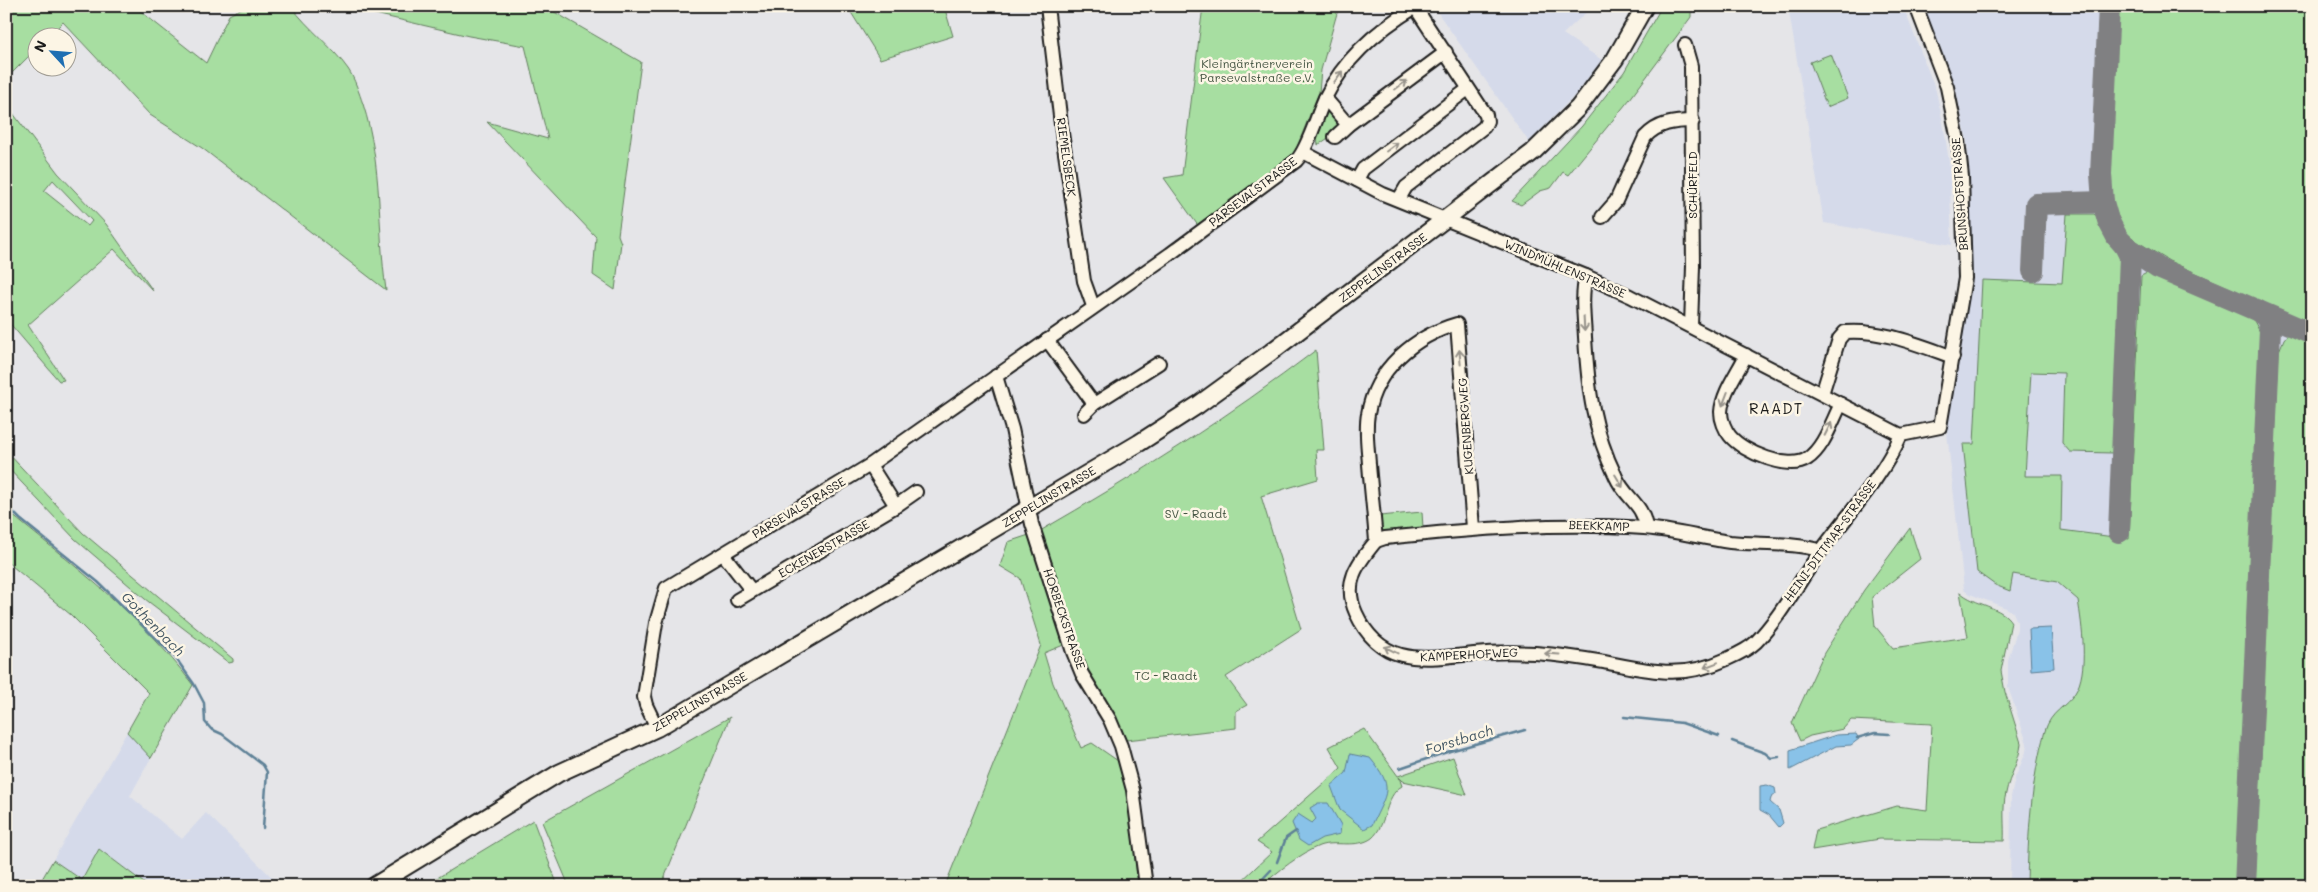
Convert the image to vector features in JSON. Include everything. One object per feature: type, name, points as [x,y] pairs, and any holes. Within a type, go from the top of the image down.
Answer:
[{"type":"main road","name":"ZEPPELINSTRASSE","points":[[374,886],[559,774],[657,728],[1028,510],[1198,405],[1446,220],[1533,152],[1578,108],[1615,59],[1646,6]]},
{"type":"street","name":"RIEMELSBECK","points":[[1047,6],[1062,133],[1084,281],[1093,306]]},
{"type":"street","name":"BRUNSHOFSTRASSE","points":[[1901,435],[1940,428],[1965,278],[1962,177],[1958,140],[1946,87],[1916,6]]},
{"type":"street","name":"PARSEVALSTRASSE","points":[[657,728],[644,697],[656,623],[666,588],[870,465],[1093,306],[1170,254],[1296,161],[1303,152],[1325,98],[1351,59],[1370,40],[1416,7]]},
{"type":"street","points":[[1399,199],[1406,187],[1484,127],[1487,121],[1486,115],[1416,7]]},
{"type":"street","name":"SCHÜRFELD","points":[[1685,45],[1692,66],[1691,326]]},
{"type":"street","points":[[1335,137],[1348,125],[1446,52]]},
{"type":"street","points":[[1357,180],[1363,169],[1468,89]]},
{"type":"street","points":[[1325,98],[1348,125]]},
{"type":"street","points":[[1602,217],[1616,201],[1640,147],[1648,134],[1662,125],[1677,121],[1692,121]]},
{"type":"street","name":"WINDMÜHLENSTRASSE","points":[[1303,152],[1383,194],[1586,276],[1691,326],[1901,435]]},
{"type":"street","points":[[1586,276],[1583,289],[1587,367],[1596,429],[1602,448],[1618,483],[1645,515],[1646,528]]},
{"type":"street","name":"KUGENBERGWEG","points":[[1376,541],[1367,443],[1367,417],[1373,395],[1385,372],[1408,348],[1425,336],[1457,324],[1473,528]]},
{"type":"street","points":[[1822,394],[1839,339],[1845,332],[1854,331],[1907,340],[1953,357]]},
{"type":"street","points":[[1047,340],[1094,404]]},
{"type":"street","points":[[1746,355],[1723,402],[1721,413],[1723,424],[1730,437],[1740,444],[1782,463],[1793,464],[1806,460],[1817,451],[1841,404]]},
{"type":"street","points":[[1084,414],[1094,404],[1159,363]]},
{"type":"street","name":"HORBECKSTRASSE","points":[[996,376],[1012,429],[1028,510],[1073,652],[1082,674],[1110,720],[1121,746],[1133,790],[1146,886]]},
{"type":"street","name":"HEINI-DITTMAR-STRASSE","points":[[1755,644],[1821,551],[1856,507],[1896,448],[1901,435]]},
{"type":"street","points":[[870,465],[896,506]]},
{"type":"street","name":"ECKENERSTRASSE","points":[[737,600],[896,506],[916,492]]},
{"type":"street","name":"BEEKKAMP","points":[[1376,541],[1385,538],[1473,528],[1591,525],[1646,528],[1760,545],[1811,547],[1821,551]]},
{"type":"street","name":"KAMPERHOFWEG","points":[[1376,541],[1357,564],[1352,578],[1352,595],[1355,610],[1364,629],[1375,641],[1392,652],[1407,658],[1422,659],[1488,652],[1532,653],[1589,659],[1659,673],[1677,673],[1707,668],[1755,644]]},
{"type":"street","points":[[723,554],[752,591]]},
{"type":"shaded area","points":[[1433,6],[1593,6],[1563,34],[1602,60],[1574,96],[1529,142]]},
{"type":"shaded area","points":[[1788,6],[1903,6],[1936,91],[1943,123],[1949,161],[1952,245],[1824,223]]},
{"type":"shaded area","points":[[1923,6],[2312,6],[2312,886],[2010,886],[2011,797],[2015,778],[2026,752],[2027,743],[2008,687],[2008,660],[2017,630],[2017,622],[2013,612],[1970,594],[1964,589],[1947,432],[1944,428],[1969,280],[1969,168],[1967,140],[1955,87]]},
{"type":"shaded area","points":[[127,732],[151,758],[130,796],[182,839],[206,813],[281,886],[148,886],[99,849],[82,880],[53,860]]},
{"type":"green space","points":[[6,6],[134,6],[206,63],[229,15],[246,6],[291,6],[348,69],[363,104],[374,150],[377,173],[386,290],[202,148],[150,115],[78,38],[78,28],[69,28],[63,22],[57,28],[28,28],[28,57],[6,79]]},
{"type":"green space","points":[[341,6],[544,6],[641,62],[618,235],[621,243],[615,290],[593,275],[596,237],[487,122],[548,139],[525,46],[469,36]]},
{"type":"green space","points":[[847,6],[944,6],[953,36],[880,59]]},
{"type":"green space","name":"Kleingärtnerverein Parsevalstraße e.V.","points":[[1203,6],[1339,6],[1321,70],[1319,92],[1293,157],[1199,227],[1164,178],[1182,175]]},
{"type":"green space","points":[[1662,6],[1691,6],[1691,17],[1630,99],[1568,175],[1563,172],[1551,188],[1540,191],[1521,205],[1512,201],[1582,126],[1624,72]]},
{"type":"green space","points":[[2117,6],[2312,6],[2312,324],[2169,261],[2124,231],[2114,207],[2109,175]]},
{"type":"green space","points":[[1831,54],[1848,98],[1827,107],[1810,62]]},
{"type":"green space","points":[[6,104],[58,173],[106,224],[153,291],[114,249],[28,325],[64,380],[59,381],[6,319]],"holes":[[[53,180],[92,221],[88,226],[44,191]]]},
{"type":"green space","points":[[1328,110],[1341,122],[1340,130],[1318,145],[1317,137]]},
{"type":"green space","points":[[2067,214],[2094,214],[2101,219],[2121,261],[2113,453],[2070,452],[2062,443],[2064,373],[2031,372],[2025,476],[2062,476],[2061,530],[2129,539],[2141,276],[2149,272],[2252,317],[2261,334],[2236,886],[2027,886],[2031,808],[2040,750],[2048,724],[2054,714],[2075,693],[2082,673],[2083,648],[2080,610],[2078,600],[2057,582],[2013,574],[2010,591],[1995,585],[1977,572],[1963,444],[1974,444],[1982,280],[2062,283]]},
{"type":"green space","points":[[2289,333],[2312,343],[2312,886],[2255,886],[2279,351]]},
{"type":"green space","points":[[1316,350],[1324,450],[1316,450],[1318,479],[1261,496],[1301,629],[1226,677],[1247,705],[1236,711],[1236,728],[1126,740],[1080,656],[1040,531],[1181,445],[1249,399]]},
{"type":"green space","points":[[6,451],[83,533],[233,659],[233,662],[229,663],[145,599],[75,539],[6,466]]},
{"type":"green space","points":[[6,510],[81,571],[129,614],[152,636],[193,685],[151,758],[127,732],[149,693],[71,615],[6,561]]},
{"type":"green space","points":[[1422,512],[1423,528],[1381,532],[1380,516]]},
{"type":"green space","points":[[1910,528],[1920,559],[1872,597],[1875,626],[1893,648],[1968,637],[1960,592],[2002,613],[2011,622],[2001,671],[2005,692],[2021,743],[2019,756],[2007,787],[2004,811],[2004,841],[1880,839],[1812,850],[1816,830],[1897,806],[1927,810],[1932,724],[1851,720],[1843,729],[1810,736],[1800,741],[1792,723],[1824,653],[1864,590]]},
{"type":"green space","points":[[1029,535],[1066,644],[1044,653],[1053,683],[1081,748],[1092,743],[1121,763],[1128,796],[1138,886],[945,886],[1041,645],[1020,578],[1000,566],[1008,542]]},
{"type":"green space","points":[[730,717],[661,886],[569,886],[542,822]]},
{"type":"green space","points":[[1364,729],[1398,776],[1453,757],[1467,795],[1403,781],[1399,777],[1402,786],[1392,796],[1381,825],[1372,838],[1360,843],[1325,844],[1319,846],[1289,863],[1262,886],[1236,886],[1272,852],[1257,842],[1341,768],[1329,747]]},
{"type":"green space","points":[[533,820],[558,886],[424,886]]},
{"type":"green space","points":[[99,849],[148,886],[38,886],[53,860],[82,880]]},
{"type":"water","points":[[2051,628],[2054,668],[2031,670],[2029,629]]},
{"type":"water","points":[[1856,734],[1859,739],[1851,745],[1836,746],[1790,770],[1790,750],[1836,735]]},
{"type":"water","points":[[1350,754],[1370,758],[1383,776],[1386,784],[1382,805],[1372,825],[1364,829],[1340,810],[1331,786],[1346,773]]},
{"type":"water","points":[[1767,785],[1775,788],[1776,794],[1771,798],[1770,802],[1779,810],[1783,823],[1779,827],[1769,815],[1760,810],[1760,786]]},
{"type":"water","points":[[1318,803],[1328,803],[1341,825],[1340,834],[1322,838],[1308,846],[1299,840],[1292,823],[1298,814],[1312,823],[1316,819],[1310,808]]},
{"type":"waterway","name":"Gothenbach","points":[[6,505],[20,519],[98,582],[175,657],[194,684],[204,703],[205,722],[211,729],[222,734],[263,765],[267,772],[263,828]]},
{"type":"waterway","name":"Forstbach","points":[[1624,717],[1682,723],[1719,736]]},
{"type":"waterway","name":"Forstbach","points":[[1400,768],[1450,751],[1525,730]]},
{"type":"waterway","name":"Forstbach","points":[[1857,738],[1875,733],[1889,734]]},
{"type":"waterway","name":"Forstbach","points":[[1732,741],[1765,753],[1771,758],[1779,757]]},
{"type":"waterway","name":"Forstbach","points":[[1277,862],[1286,838],[1296,831]]},
{"type":"waterway","name":"Forstbach","points":[[1256,886],[1271,870]]},
{"type":"taxiway","points":[[2109,6],[2101,174],[2103,202],[2108,220],[2117,237],[2125,246],[2158,268],[2312,334]]},
{"type":"taxiway","points":[[2033,271],[2036,204],[2103,202]]},
{"type":"taxiway","points":[[2119,532],[2130,256],[2125,246]]},
{"type":"taxiway","points":[[2245,886],[2270,329],[2267,318],[2257,310]]},
{"type":"district","name":"RAADT","points":[[1776,409]]},
{"type":"park label","name":"SV - Raadt","points":[[1196,514]]},
{"type":"park label","name":"TC - Raadt","points":[[1166,676]]}]
